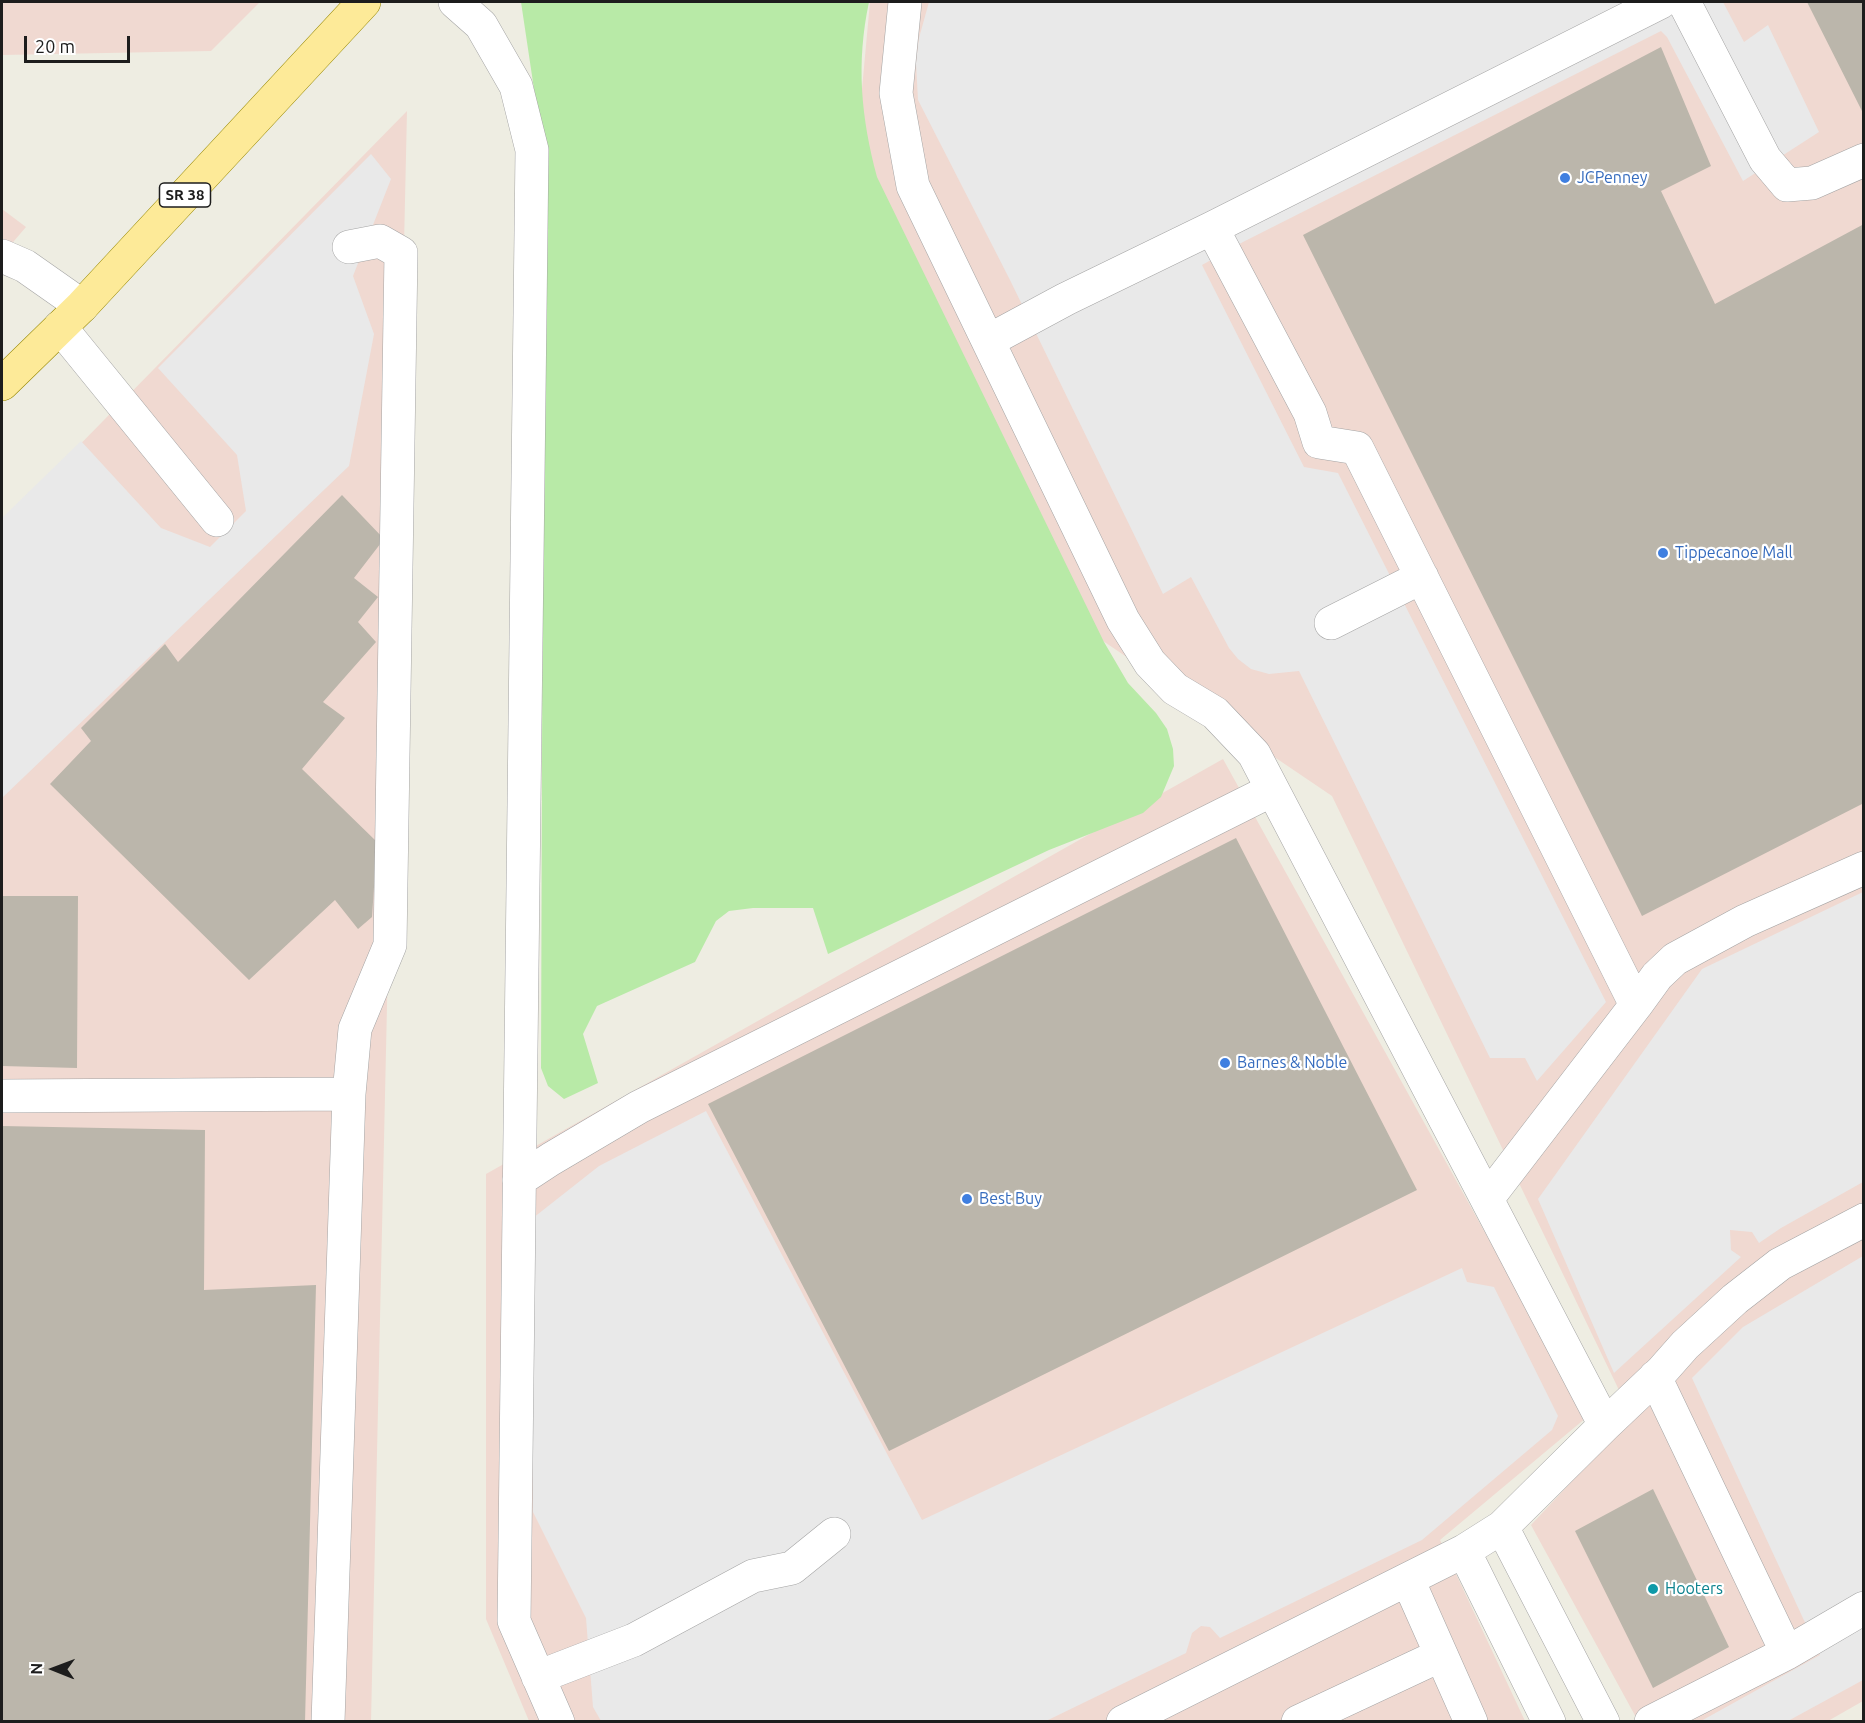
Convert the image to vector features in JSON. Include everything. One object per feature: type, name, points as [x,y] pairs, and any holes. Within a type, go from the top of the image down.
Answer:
[{"type":"main road","name":"SR 38","points":[[2,381],[71,316],[364,2]]},
{"type":"street","points":[[455,2],[481,25],[516,86],[532,150],[514,1621],[558,1722]]},
{"type":"street","points":[[905,2],[896,93],[913,186],[1123,620],[1150,663],[1175,689],[1215,713],[1254,754],[1605,1425]]},
{"type":"street","points":[[988,341],[1066,299],[1660,2]]},
{"type":"street","points":[[1684,2],[1765,159],[1787,185],[1812,183],[1863,160]]},
{"type":"street","points":[[1212,228],[1310,413],[1319,442],[1358,448],[1636,1005]]},
{"type":"street","points":[[328,1722],[349,1094],[355,1029],[390,945],[401,253],[380,241],[349,247]]},
{"type":"street","points":[[2,256],[25,266],[71,316],[217,520]]},
{"type":"street","points":[[1331,623],[1422,577]]},
{"type":"street","points":[[519,1180],[550,1159],[639,1107],[1272,790]]},
{"type":"street","points":[[1486,1199],[1657,976],[1675,959],[1745,921],[1863,868]]},
{"type":"street","points":[[2,1096],[349,1094]]},
{"type":"street","points":[[1123,1722],[1408,1580],[1464,1551],[1502,1527],[1685,1345],[1736,1299],[1780,1264],[1863,1220]]},
{"type":"street","points":[[1655,1377],[1786,1653]]},
{"type":"street","points":[[1502,1527],[1603,1722]]},
{"type":"street","points":[[538,1677],[634,1640],[753,1576],[792,1568],[834,1534]]},
{"type":"street","points":[[1464,1551],[1549,1722]]},
{"type":"street","points":[[1408,1580],[1471,1722]]},
{"type":"street","points":[[1651,1722],[1786,1653],[1863,1608]]},
{"type":"street","points":[[1298,1722],[1441,1655]]},
{"type":"shaded area","points":[[2,2],[260,2],[211,51],[2,55]]},
{"type":"shaded area","points":[[870,2],[1863,2],[1863,1701],[1828,1721],[1638,1721],[1531,1525],[1632,1417],[1332,796],[1072,620],[855,165]]},
{"type":"shaded area","points":[[929,2],[1723,2],[1744,42],[1768,25],[1819,132],[1743,181],[1667,37],[1661,31],[1243,242],[1202,265],[1304,467],[1338,473],[1606,1002],[1537,1081],[1525,1058],[1490,1058],[1299,671],[1269,674],[1251,669],[1238,659],[1229,648],[1191,577],[1163,594],[1010,280],[918,100],[916,63],[919,38]]},
{"type":"shaded area","points":[[407,111],[371,1721],[2,1722],[2,524]]},
{"type":"shaded area","points":[[371,154],[391,179],[353,276],[374,334],[349,466],[2,798],[2,518],[81,441],[161,528],[210,547],[246,511],[237,455],[158,368]]},
{"type":"shaded area","points":[[2,209],[26,227],[2,255]]},
{"type":"shaded area","points":[[1223,759],[1587,1417],[1440,1540],[1525,1721],[529,1721],[486,1619],[486,1174]]},
{"type":"shaded area","points":[[1863,892],[1863,1182],[1781,1228],[1759,1243],[1752,1232],[1730,1230],[1731,1250],[1741,1257],[1614,1373],[1538,1199],[1702,969]]},
{"type":"shaded area","points":[[706,1111],[922,1520],[1462,1268],[1467,1282],[1494,1287],[1558,1416],[1552,1430],[1422,1540],[1220,1638],[1210,1627],[1201,1626],[1192,1633],[1186,1653],[1046,1721],[601,1721],[593,1707],[586,1618],[533,1512],[533,1218],[599,1166]]},
{"type":"shaded area","points":[[1863,1256],[1863,1680],[1788,1721],[1701,1721],[1820,1655],[1692,1378],[1743,1327]]},
{"type":"green space","points":[[521,2],[869,2],[863,47],[862,90],[867,133],[877,177],[1104,642],[1128,683],[1156,713],[1167,729],[1173,749],[1174,766],[1161,797],[1143,813],[1049,850],[828,954],[813,908],[753,908],[729,911],[716,921],[695,962],[597,1006],[583,1034],[598,1083],[564,1099],[548,1086],[541,1068],[544,156]]},
{"type":"building","points":[[1807,2],[1864,2],[1864,115]]},
{"type":"building","name":"Tippecanoe Mall","points":[[1661,47],[1711,166],[1661,191],[1715,304],[1864,224],[1864,803],[1642,916],[1303,235]]},
{"type":"building","points":[[342,495],[384,539],[354,578],[378,597],[358,622],[376,642],[323,702],[345,718],[302,769],[377,842],[372,917],[358,929],[335,900],[249,980],[50,784],[91,741],[81,728],[165,644],[178,662]]},
{"type":"building","points":[[1236,838],[1417,1190],[889,1451],[708,1104]]},
{"type":"building","points":[[2,896],[78,896],[77,1068],[2,1066]]},
{"type":"building","points":[[2,1126],[205,1130],[204,1290],[316,1285],[305,1722],[2,1722]]},
{"type":"building","name":"Hooters","points":[[1653,1489],[1729,1647],[1653,1688],[1575,1531]]},
{"type":"place","name":"JCPenney","points":[[1565,178]]},
{"type":"place","name":"Tippecanoe Mall","points":[[1663,553]]},
{"type":"place","name":"Barnes & Noble","points":[[1225,1063]]},
{"type":"place","name":"Best Buy","points":[[967,1199]]},
{"type":"place","name":"Hooters","points":[[1653,1589]]}]
